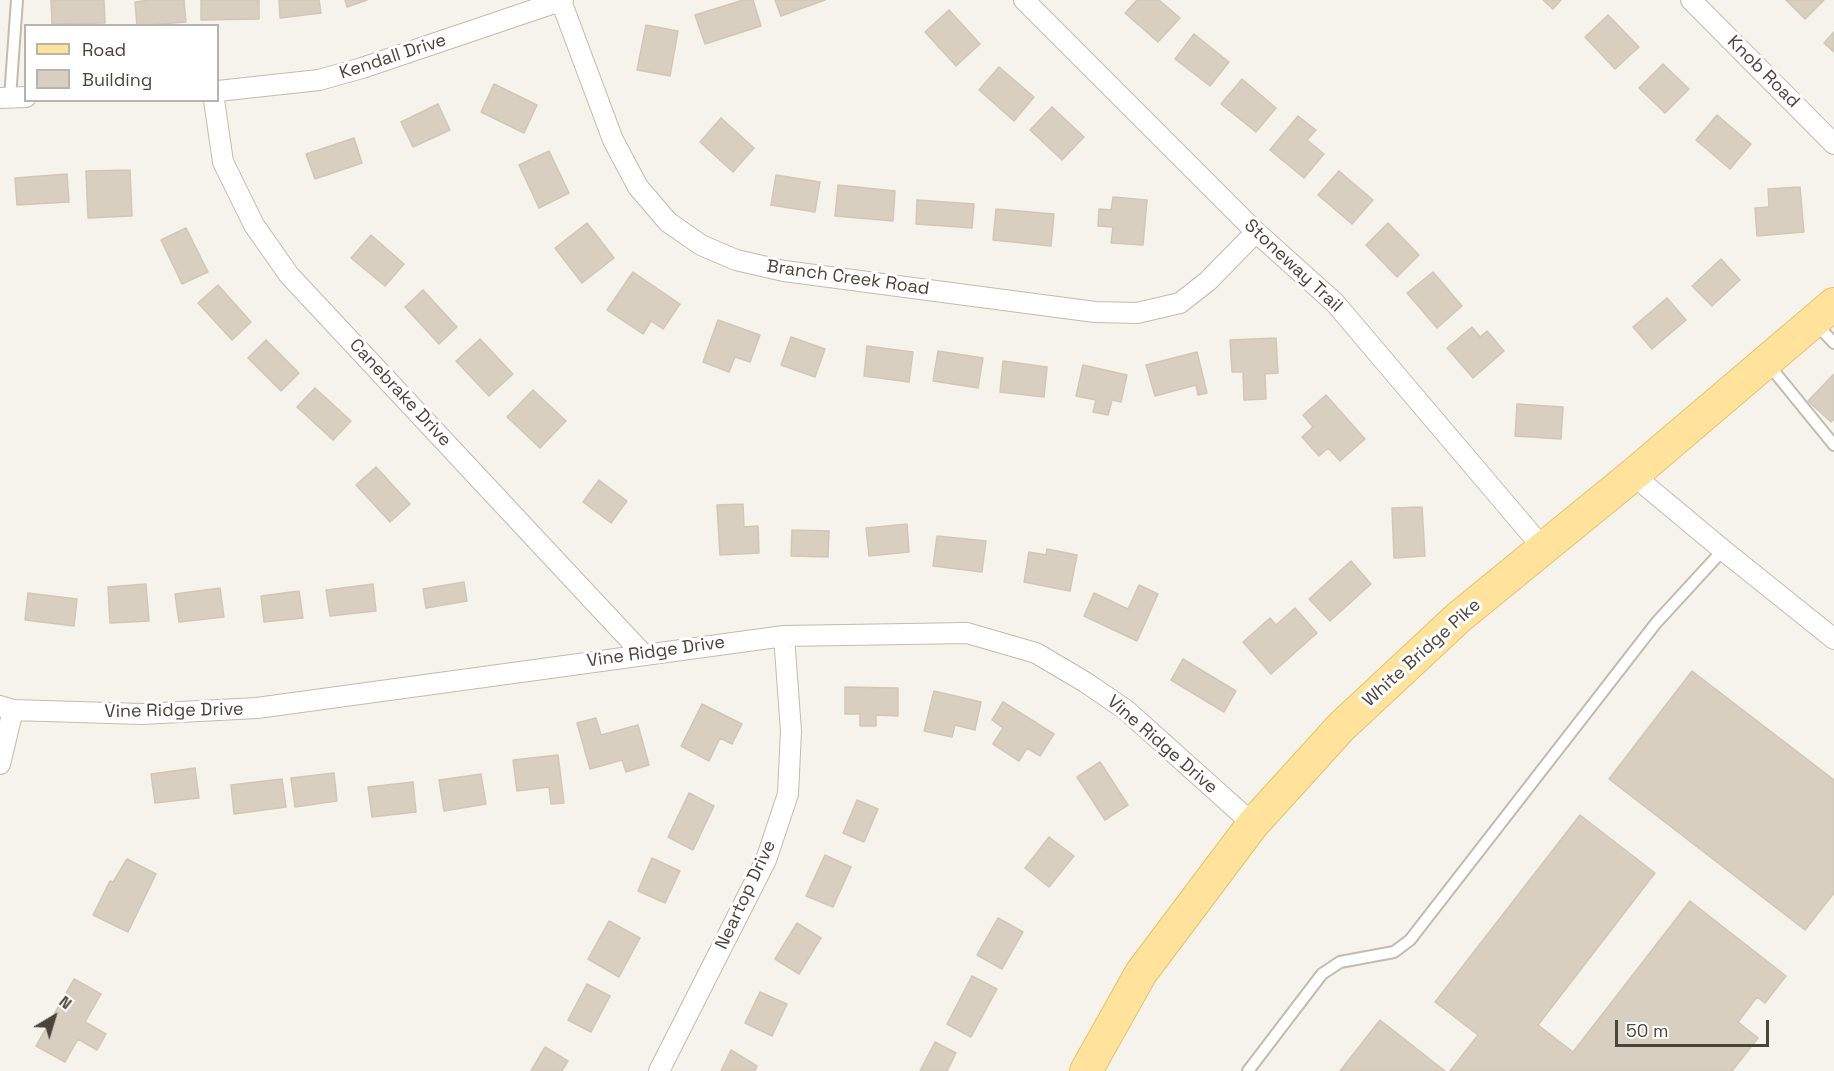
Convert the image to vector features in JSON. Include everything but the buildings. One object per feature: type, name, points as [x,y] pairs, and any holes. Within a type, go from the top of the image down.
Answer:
[{"type":"main road","name":"White Bridge Pike","points":[[1086,1071],[1141,973],[1253,824],[1341,727],[1459,617],[1633,475],[1766,362],[1827,323]]},
{"type":"street","name":"Branch Creek Road","points":[[562,0],[613,140],[638,187],[668,222],[700,245],[736,260],[784,271],[1095,312],[1137,313],[1180,303],[1208,281],[1256,232]]},
{"type":"street","name":"Kendall Drive","points":[[219,91],[320,80],[562,0]]},
{"type":"street","name":"Stoneway Trail","points":[[1023,0],[1256,232],[1335,303],[1543,548]]},
{"type":"street","name":"Knob Road","points":[[1691,0],[1834,144]]},
{"type":"street","name":"Canebrake Drive","points":[[214,102],[223,162],[254,225],[289,274],[643,654]]},
{"type":"street","points":[[1633,475],[1834,639]]},
{"type":"street","name":"Vine Ridge Drive","points":[[7,708],[142,714],[257,708],[784,636],[967,633],[1036,653],[1085,682],[1126,710],[1253,824]]},
{"type":"street","name":"Neartop Drive","points":[[659,1071],[766,860],[788,794],[791,731],[784,636]]},
{"type":"street","points":[[0,764],[7,708]]},
{"type":"lane","points":[[12,98],[17,0]]},
{"type":"lane","points":[[1766,362],[1832,439]]},
{"type":"lane","points":[[1248,1071],[1322,974],[1340,962],[1394,952],[1410,940],[1656,623],[1723,550]]}]
